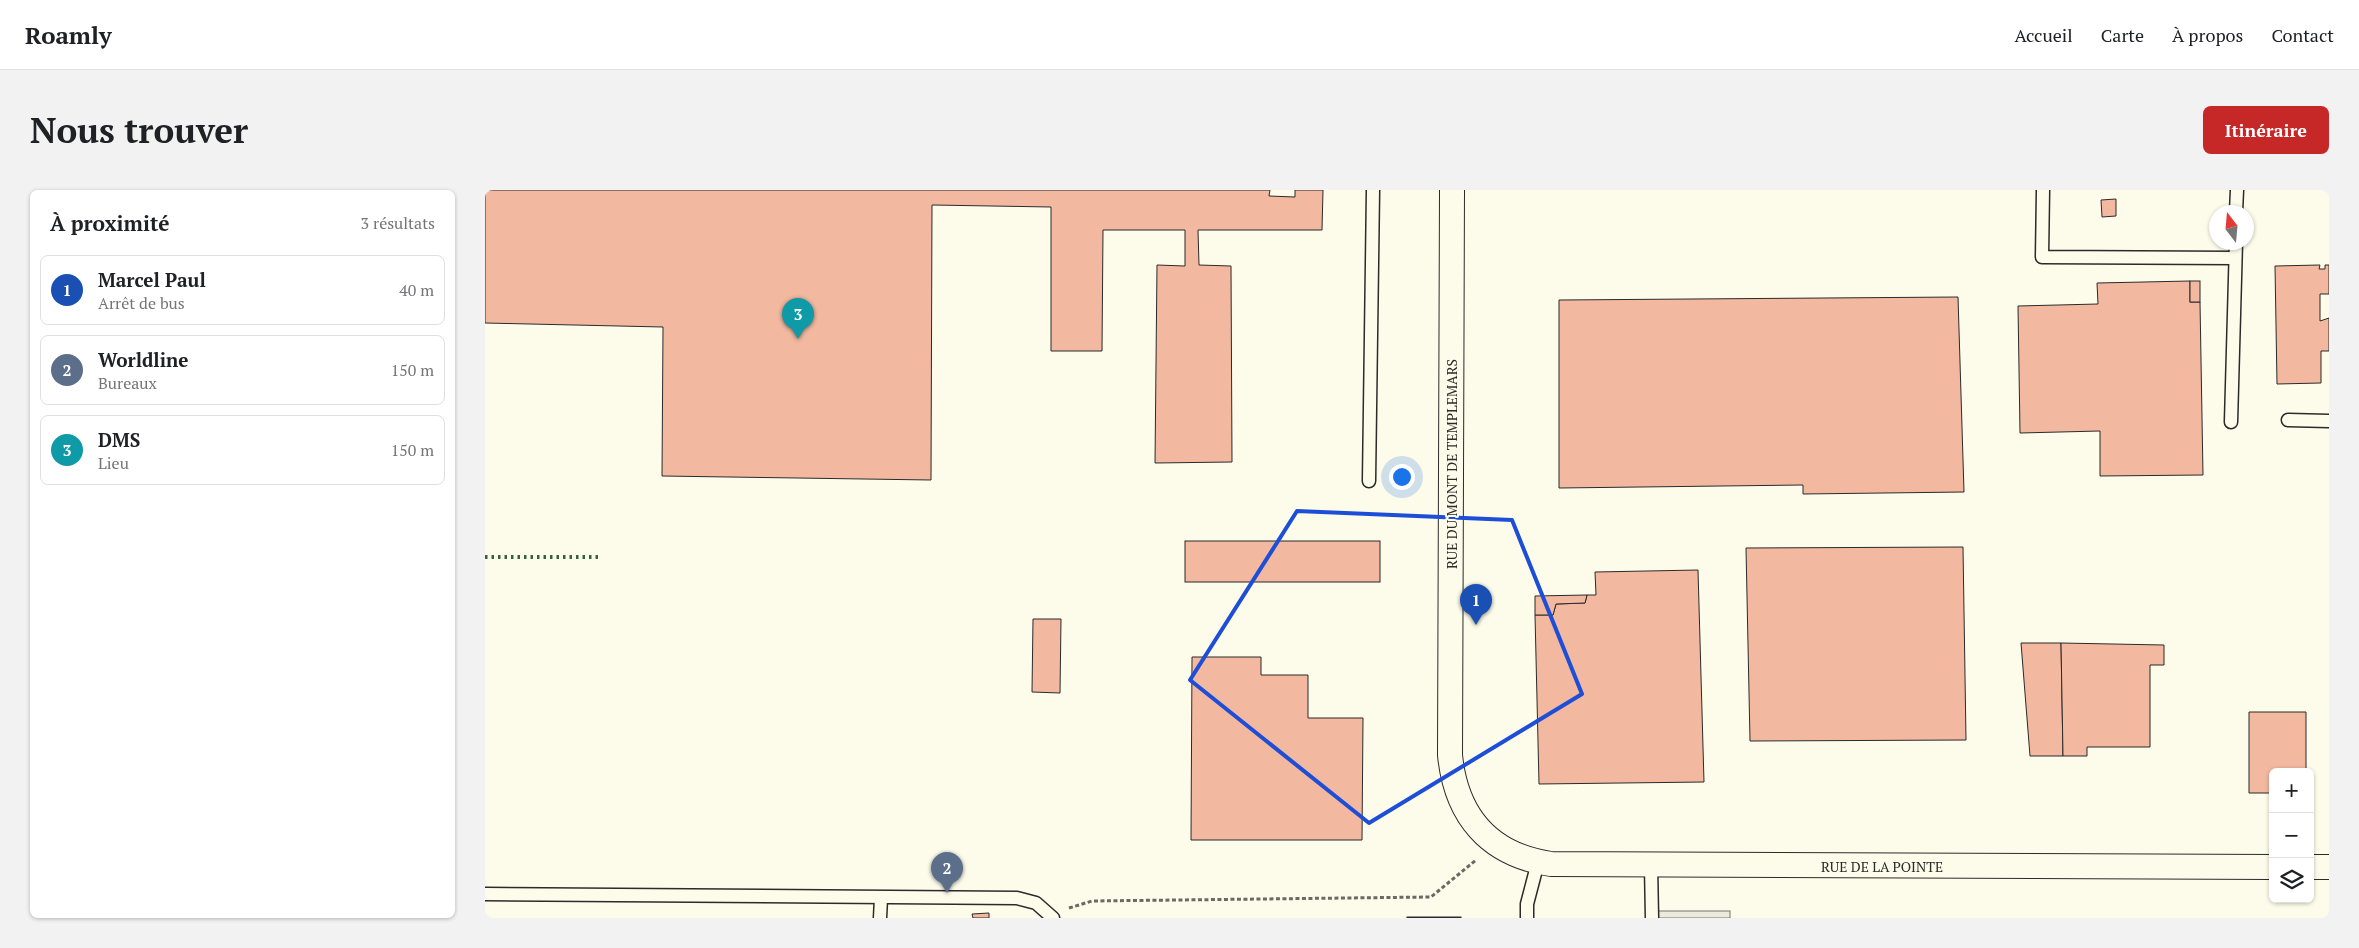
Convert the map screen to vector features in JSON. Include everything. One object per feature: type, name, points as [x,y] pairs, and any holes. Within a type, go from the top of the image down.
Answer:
[{"type":"street","name":"RUE DU MONT DE TEMPLEMARS","points":[[1452,190],[1450,755],[1455,788],[1461,802],[1478,828],[1496,844]]},
{"type":"street","name":"RUE DE LA POINTE","points":[[1496,844],[1526,859],[1538,862],[1651,866],[2269,867]]},
{"type":"street","points":[[2314,867],[2329,867]]},
{"type":"lane","points":[[1369,480],[1373,190]]},
{"type":"lane","points":[[2043,190],[2043,256],[2235,258]]},
{"type":"lane","points":[[2236,205],[2237,190]]},
{"type":"lane","points":[[2231,422],[2236,250]]},
{"type":"lane","points":[[2288,420],[2329,420]]},
{"type":"lane","points":[[1527,918],[1527,904],[1538,862]]},
{"type":"lane","points":[[1651,866],[1652,918]]},
{"type":"lane","points":[[485,894],[1017,898],[1036,903],[1051,916]]},
{"type":"lane","points":[[880,918],[881,898]]},
{"type":"path","points":[[1051,916],[1092,901],[1431,897],[1496,844]]},
{"type":"highlighted area","points":[[1297,511],[1512,520],[1582,694],[1369,823],[1190,680]]},
{"type":"shaded area","points":[[1656,911],[1730,911],[1730,918],[1656,918]]},
{"type":"building","points":[[485,190],[1270,190],[1269,196],[1295,197],[1295,190],[1323,190],[1322,230],[1198,230],[1199,265],[1231,266],[1232,462],[1155,463],[1157,265],[1185,266],[1185,230],[1103,230],[1102,351],[1051,351],[1051,207],[932,205],[931,480],[662,476],[663,327],[485,323]]},
{"type":"building","points":[[2116,199],[2116,216],[2102,217],[2101,200]]},
{"type":"building","points":[[2320,265],[2319,269],[2325,269],[2325,265],[2329,265],[2329,294],[2320,294],[2320,321],[2329,318],[2329,351],[2321,351],[2321,383],[2277,384],[2275,266]]},
{"type":"building","points":[[2190,281],[2190,302],[2200,302],[2203,475],[2100,476],[2100,431],[2020,433],[2018,306],[2098,304],[2097,283]]},
{"type":"building","points":[[2190,281],[2200,281],[2200,302],[2190,302]]},
{"type":"building","points":[[1958,297],[1964,492],[1803,494],[1803,485],[1559,488],[1559,300]]},
{"type":"building","points":[[1185,541],[1380,541],[1380,582],[1185,582]]},
{"type":"building","points":[[1963,547],[1966,740],[1750,741],[1746,548]]},
{"type":"building","points":[[1698,570],[1704,782],[1539,784],[1535,615],[1553,615],[1556,604],[1585,603],[1587,595],[1596,595],[1595,572]]},
{"type":"building","points":[[1587,595],[1585,603],[1556,604],[1553,615],[1535,615],[1535,596]]},
{"type":"building","points":[[1033,619],[1061,619],[1060,693],[1032,692]]},
{"type":"building","points":[[2021,643],[2061,643],[2063,756],[2030,756]]},
{"type":"building","points":[[2061,643],[2164,645],[2164,665],[2150,665],[2150,747],[2087,747],[2087,756],[2063,756]]},
{"type":"building","points":[[1192,657],[1261,657],[1261,675],[1308,675],[1308,718],[1363,718],[1362,840],[1191,840]]},
{"type":"building","points":[[2249,712],[2306,712],[2306,768],[2269,768],[2269,793],[2249,793]]},
{"type":"building","points":[[989,913],[989,918],[973,918],[972,914]]},
{"type":"building","points":[[1461,917],[1461,918],[1407,918]]},
{"type":"hedge","points":[[485,557],[600,557]]},
{"type":"place","name":"DMS","points":[[798,339]]},
{"type":"place","name":"Marcel Paul","points":[[1476,625]]},
{"type":"place","name":"Worldline","points":[[947,893]]}]
